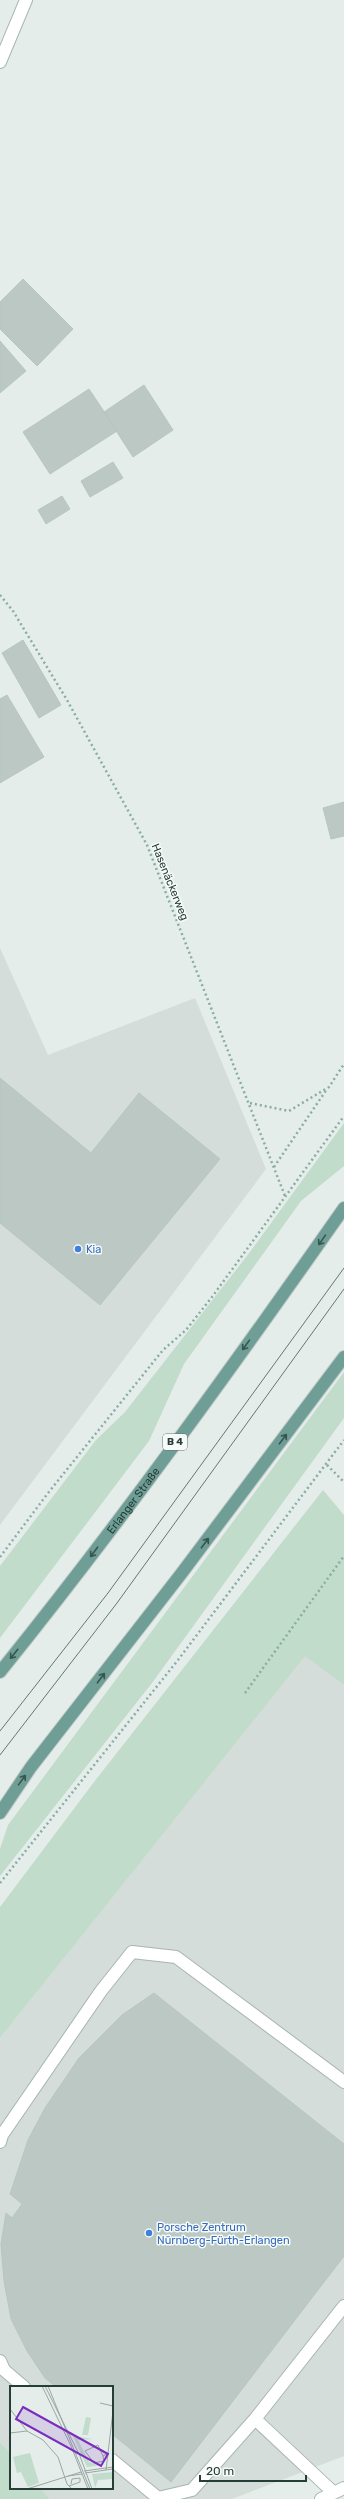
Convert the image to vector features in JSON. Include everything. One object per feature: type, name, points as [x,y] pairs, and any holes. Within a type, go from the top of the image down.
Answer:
[{"type":"main road","name":"Erlanger Straße","points":[[0,1672],[140,1490],[344,1208]]},
{"type":"main road","points":[[0,1813],[31,1767],[176,1580],[344,1357]]},
{"type":"street","points":[[0,62],[26,0]]},
{"type":"street","points":[[0,2142],[2,2135],[101,1991],[132,1952],[176,1957],[344,2082]]},
{"type":"street","points":[[113,2461],[158,2498],[192,2490],[255,2419],[344,2306]]},
{"type":"street","points":[[0,2361],[4,2370],[23,2386]]},
{"type":"street","points":[[255,2419],[339,2491],[322,2499]]},
{"type":"path","name":"Hasenäckerweg","points":[[0,594],[13,610],[67,700],[146,845],[250,1103],[285,1196]]},
{"type":"path","points":[[274,1167],[344,1064]]},
{"type":"path","points":[[250,1103],[289,1111],[329,1087]]},
{"type":"path","points":[[0,1557],[48,1493],[163,1350],[186,1330],[344,1116]]},
{"type":"path","points":[[0,1883],[178,1660],[327,1465],[344,1440]]},
{"type":"path","points":[[327,1465],[344,1482]]},
{"type":"path","points":[[245,1693],[344,1556]]},
{"type":"shaded area","points":[[0,948],[48,1055],[195,998],[266,1169],[0,1525]]},
{"type":"shaded area","points":[[305,1655],[344,1685],[344,2456],[232,2499],[50,2499],[41,2489],[113,2489],[113,2386],[10,2386],[10,2453],[0,2442],[0,2038]]},
{"type":"green space","points":[[344,1123],[344,1166],[301,1201],[184,1364],[149,1441],[0,1638],[0,1566],[96,1440],[125,1412],[250,1252]]},
{"type":"green space","points":[[344,1372],[344,1418],[152,1683],[0,1876],[0,1849],[8,1825]]},
{"type":"green space","points":[[323,1490],[344,1515],[344,1685],[305,1656],[0,2038],[0,1907],[94,1782]]},
{"type":"green space","points":[[0,2442],[10,2453],[10,2489],[41,2489],[50,2499],[0,2499]]},
{"type":"building","points":[[23,279],[73,329],[37,366],[0,329],[0,302]]},
{"type":"building","points":[[0,341],[26,371],[0,393]]},
{"type":"building","points":[[144,385],[173,430],[133,457],[104,412]]},
{"type":"building","points":[[89,389],[117,431],[50,474],[23,432]]},
{"type":"building","points":[[113,462],[123,478],[90,497],[81,481]]},
{"type":"building","points":[[62,496],[70,509],[46,524],[38,510]]},
{"type":"building","points":[[23,640],[61,705],[39,718],[2,653]]},
{"type":"building","points":[[7,695],[44,757],[0,783],[0,699]]},
{"type":"building","points":[[344,802],[344,836],[331,839],[323,808]]},
{"type":"building","points":[[0,1078],[91,1153],[139,1093],[220,1159],[100,1305],[0,1223]]},
{"type":"building","points":[[154,1993],[344,2144],[344,2256],[171,2482],[113,2435],[113,2386],[55,2386],[45,2378],[27,2351],[11,2319],[4,2281],[1,2244],[6,2213],[12,2218],[22,2204],[10,2194],[28,2140],[45,2108],[79,2058],[122,2015]]},
{"type":"tram line","points":[[0,1731],[108,1593],[344,1268]]},
{"type":"tram line","points":[[0,1755],[117,1603],[344,1289]]},
{"type":"place","name":"Kia","points":[[78,1249]]},
{"type":"place","name":"Porsche Zentrum Nürnberg-Fürth-Erlangen","points":[[149,2233]]}]
